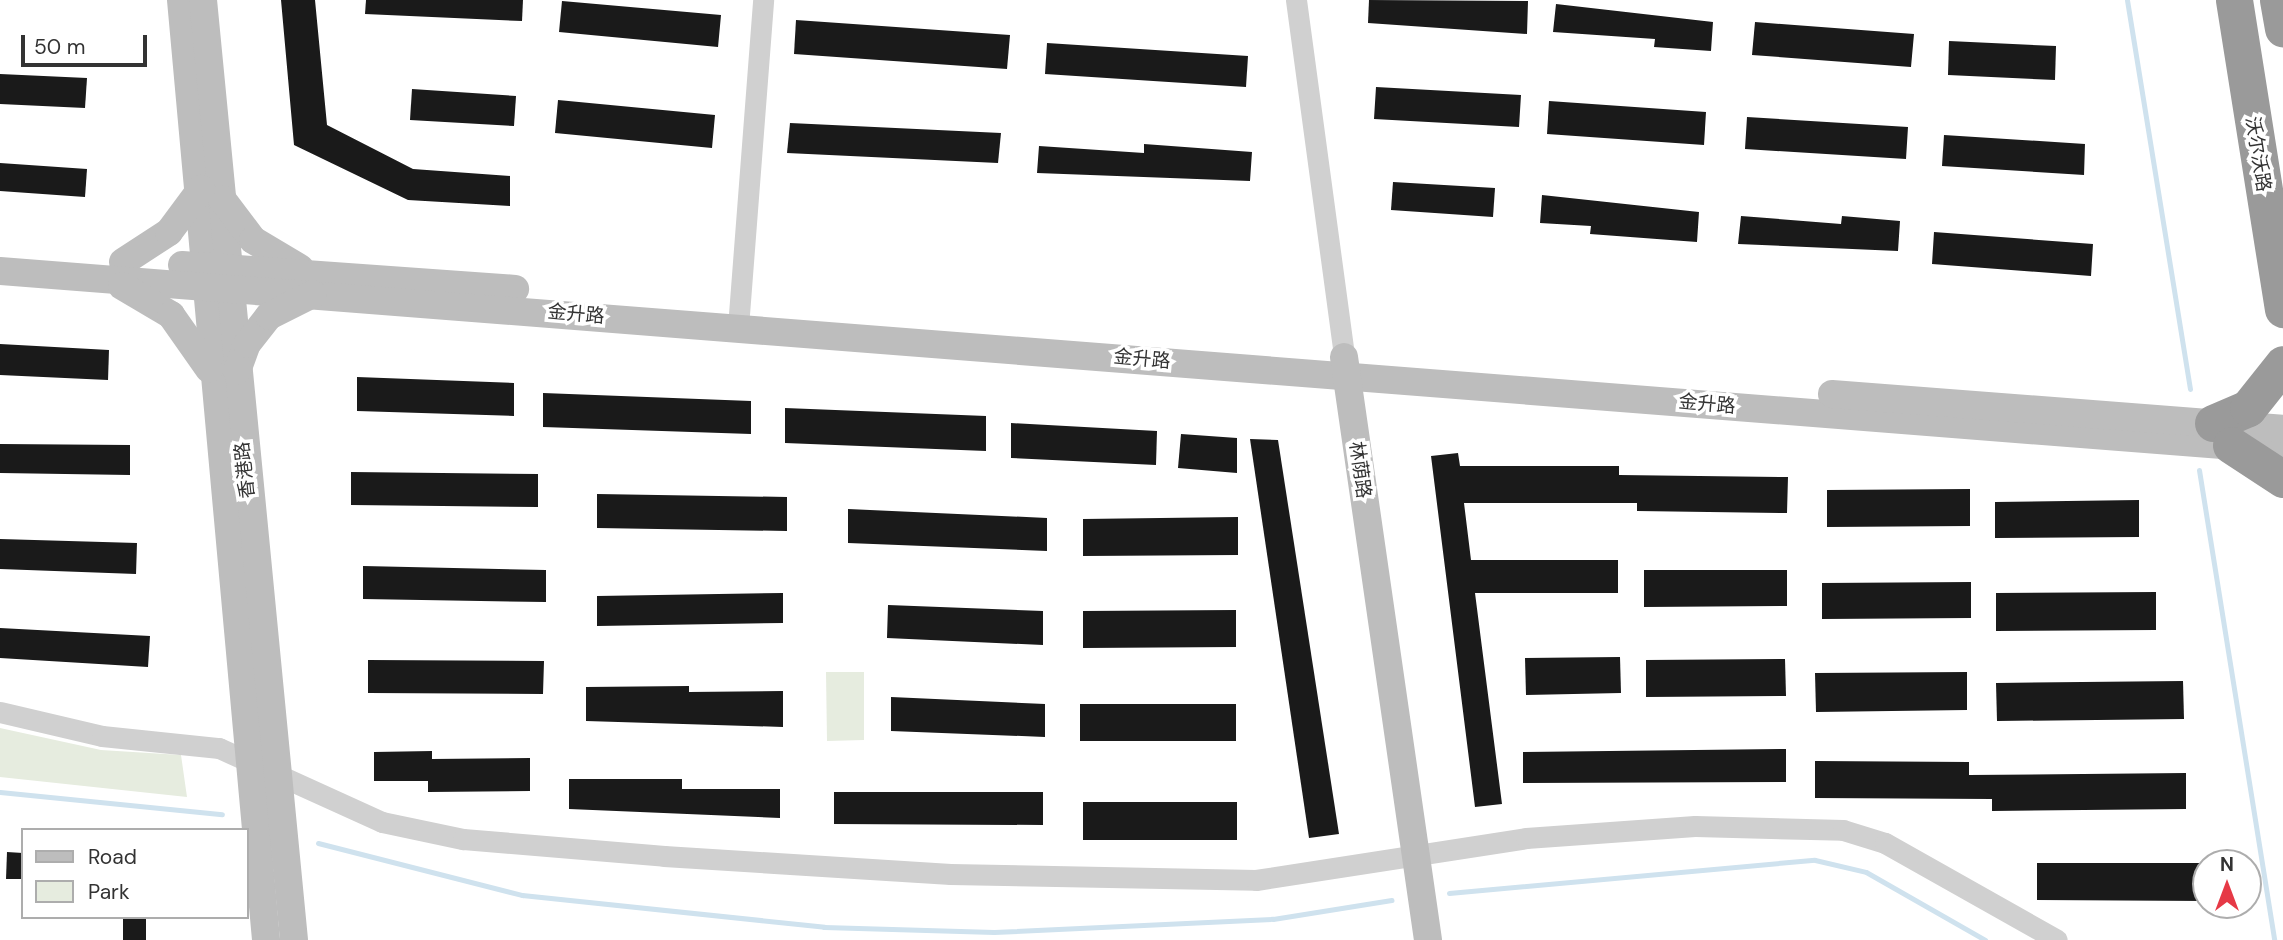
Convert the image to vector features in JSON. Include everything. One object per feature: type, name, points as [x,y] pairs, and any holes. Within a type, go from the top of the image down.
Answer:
[{"type":"highway","name":"沃尔沃路","points":[[2234,0],[2283,309]]},
{"type":"highway","points":[[2278,0],[2283,29]]},
{"type":"highway","points":[[2283,364],[2249,408],[2222,434],[2283,479]]},
{"type":"main road","name":"香港路","points":[[181,0],[211,193]]},
{"type":"main road","name":"香港路","points":[[203,0],[211,193],[249,764],[266,940]]},
{"type":"main road","points":[[211,193],[267,250],[316,283],[269,316],[224,376],[171,315],[115,271],[169,232],[211,193]]},
{"type":"main road","name":"金升路","points":[[0,252],[115,271]]},
{"type":"main road","name":"金升路","points":[[0,271],[115,271],[316,283],[2222,434],[2283,429]]},
{"type":"main road","name":"林荫路","points":[[1345,366],[1428,940]]},
{"type":"main road","name":"香港路","points":[[224,376],[277,778],[294,940]]},
{"type":"main road","name":"金升路","points":[[2222,434],[2283,450]]},
{"type":"street","points":[[739,318],[763,0]]},
{"type":"street","name":"林荫路","points":[[1296,0],[1345,366]]},
{"type":"street","points":[[0,712],[102,737],[219,748],[277,778],[382,822],[463,838],[664,856],[950,874],[1256,880],[1416,850],[1695,826],[1843,830],[1885,843],[2057,940]]},
{"type":"green space","points":[[826,672],[864,672],[864,740],[827,741]]},
{"type":"green space","points":[[0,728],[101,750],[181,755],[187,797],[0,777]]},
{"type":"building","points":[[281,0],[315,0],[327,125],[413,169],[510,176],[510,206],[408,200],[294,145]]},
{"type":"building","points":[[366,0],[523,0],[522,21],[365,14]]},
{"type":"building","points":[[1369,0],[1528,1],[1527,34],[1368,23]]},
{"type":"building","points":[[562,1],[721,15],[718,47],[559,32]]},
{"type":"building","points":[[1556,4],[1713,22],[1711,51],[1654,47],[1655,39],[1553,32]]},
{"type":"building","points":[[796,20],[1010,35],[1007,69],[794,54]]},
{"type":"building","points":[[1755,22],[1914,34],[1911,67],[1752,55]]},
{"type":"building","points":[[1949,41],[2056,46],[2055,80],[1948,75]]},
{"type":"building","points":[[1047,43],[1248,56],[1246,87],[1045,74]]},
{"type":"building","points":[[0,74],[87,78],[85,108],[0,104]]},
{"type":"building","points":[[1376,87],[1521,95],[1519,127],[1374,119]]},
{"type":"building","points":[[412,89],[516,96],[514,126],[410,120]]},
{"type":"building","points":[[558,100],[715,115],[712,148],[555,133]]},
{"type":"building","points":[[1549,101],[1706,112],[1704,145],[1547,134]]},
{"type":"building","points":[[1747,117],[1908,127],[1906,159],[1745,149]]},
{"type":"building","points":[[790,123],[1001,133],[998,163],[787,153]]},
{"type":"building","points":[[1944,135],[2085,144],[2084,175],[1942,166]]},
{"type":"building","points":[[1144,144],[1252,152],[1250,181],[1037,173],[1039,146],[1144,153]]},
{"type":"building","points":[[0,163],[87,169],[85,197],[0,191]]},
{"type":"building","points":[[1393,182],[1495,188],[1493,217],[1391,210]]},
{"type":"building","points":[[1542,195],[1699,212],[1697,242],[1590,234],[1591,226],[1540,223]]},
{"type":"building","points":[[1741,216],[1841,224],[1842,216],[1900,221],[1898,251],[1738,244]]},
{"type":"building","points":[[1934,232],[2093,244],[2091,276],[1932,264]]},
{"type":"building","points":[[0,344],[109,350],[108,380],[0,375]]},
{"type":"building","points":[[357,377],[514,383],[514,416],[357,411]]},
{"type":"building","points":[[543,393],[751,401],[751,434],[543,427]]},
{"type":"building","points":[[785,408],[986,416],[986,451],[785,443]]},
{"type":"building","points":[[1011,423],[1157,431],[1156,465],[1011,458]]},
{"type":"building","points":[[1181,434],[1237,438],[1237,473],[1178,468]]},
{"type":"building","points":[[1250,439],[1278,440],[1339,834],[1309,838]]},
{"type":"building","points":[[0,444],[130,445],[130,475],[0,473]]},
{"type":"building","points":[[1458,453],[1460,466],[1619,466],[1619,475],[1788,477],[1787,513],[1637,511],[1637,503],[1464,503],[1471,560],[1618,560],[1618,593],[1475,593],[1502,804],[1475,807],[1431,456]]},
{"type":"building","points":[[351,472],[538,474],[538,507],[351,505]]},
{"type":"building","points":[[1970,489],[1970,526],[1827,527],[1827,490]]},
{"type":"building","points":[[597,494],[787,497],[787,531],[597,528]]},
{"type":"building","points":[[2139,500],[2139,537],[1995,538],[1995,502]]},
{"type":"building","points":[[848,509],[1047,518],[1047,551],[848,543]]},
{"type":"building","points":[[1238,517],[1238,555],[1083,556],[1083,519]]},
{"type":"building","points":[[0,539],[137,543],[136,574],[0,569]]},
{"type":"building","points":[[363,566],[546,570],[546,602],[363,599]]},
{"type":"building","points":[[1644,570],[1787,570],[1787,606],[1644,607]]},
{"type":"building","points":[[1971,582],[1971,618],[1822,619],[1822,583]]},
{"type":"building","points":[[2156,592],[2156,630],[1996,631],[1996,593]]},
{"type":"building","points":[[783,593],[783,623],[597,626],[597,596]]},
{"type":"building","points":[[888,605],[1043,611],[1043,645],[887,638]]},
{"type":"building","points":[[1236,610],[1236,647],[1083,648],[1083,611]]},
{"type":"building","points":[[0,628],[150,636],[148,667],[0,658]]},
{"type":"building","points":[[1620,657],[1621,693],[1526,695],[1525,658]]},
{"type":"building","points":[[1785,659],[1786,696],[1646,697],[1646,660]]},
{"type":"building","points":[[368,660],[544,661],[543,694],[368,693]]},
{"type":"building","points":[[1967,672],[1967,710],[1816,712],[1815,673]]},
{"type":"building","points":[[2183,681],[2184,719],[1997,721],[1996,683]]},
{"type":"building","points":[[689,686],[689,692],[783,691],[783,727],[586,721],[586,687]]},
{"type":"building","points":[[891,697],[1045,704],[1045,737],[891,731]]},
{"type":"building","points":[[1080,704],[1236,704],[1236,741],[1080,741]]},
{"type":"building","points":[[1786,749],[1786,782],[1523,783],[1523,752]]},
{"type":"building","points":[[432,751],[432,759],[530,758],[530,791],[428,792],[428,781],[374,781],[374,752]]},
{"type":"building","points":[[1815,761],[1969,762],[1969,775],[2186,773],[2186,809],[1992,811],[1992,799],[1815,798]]},
{"type":"building","points":[[569,779],[682,779],[682,789],[780,789],[780,818],[569,809]]},
{"type":"building","points":[[834,792],[1043,792],[1043,825],[834,824]]},
{"type":"building","points":[[1083,802],[1237,802],[1237,840],[1083,840]]},
{"type":"building","points":[[7,852],[21,853],[21,879],[6,879]]},
{"type":"building","points":[[2037,863],[2192,863],[2192,901],[2037,900]]},
{"type":"building","points":[[123,919],[146,919],[146,940],[123,940]]},
{"type":"waterway","points":[[2127,0],[2190,389]]},
{"type":"waterway","points":[[2199,470],[2274,940]]},
{"type":"waterway","points":[[0,792],[222,814]]},
{"type":"waterway","points":[[318,843],[522,895],[824,927],[994,932],[1273,919],[1391,900]]},
{"type":"waterway","points":[[1449,893],[1815,860],[1866,872],[1985,940]]}]
